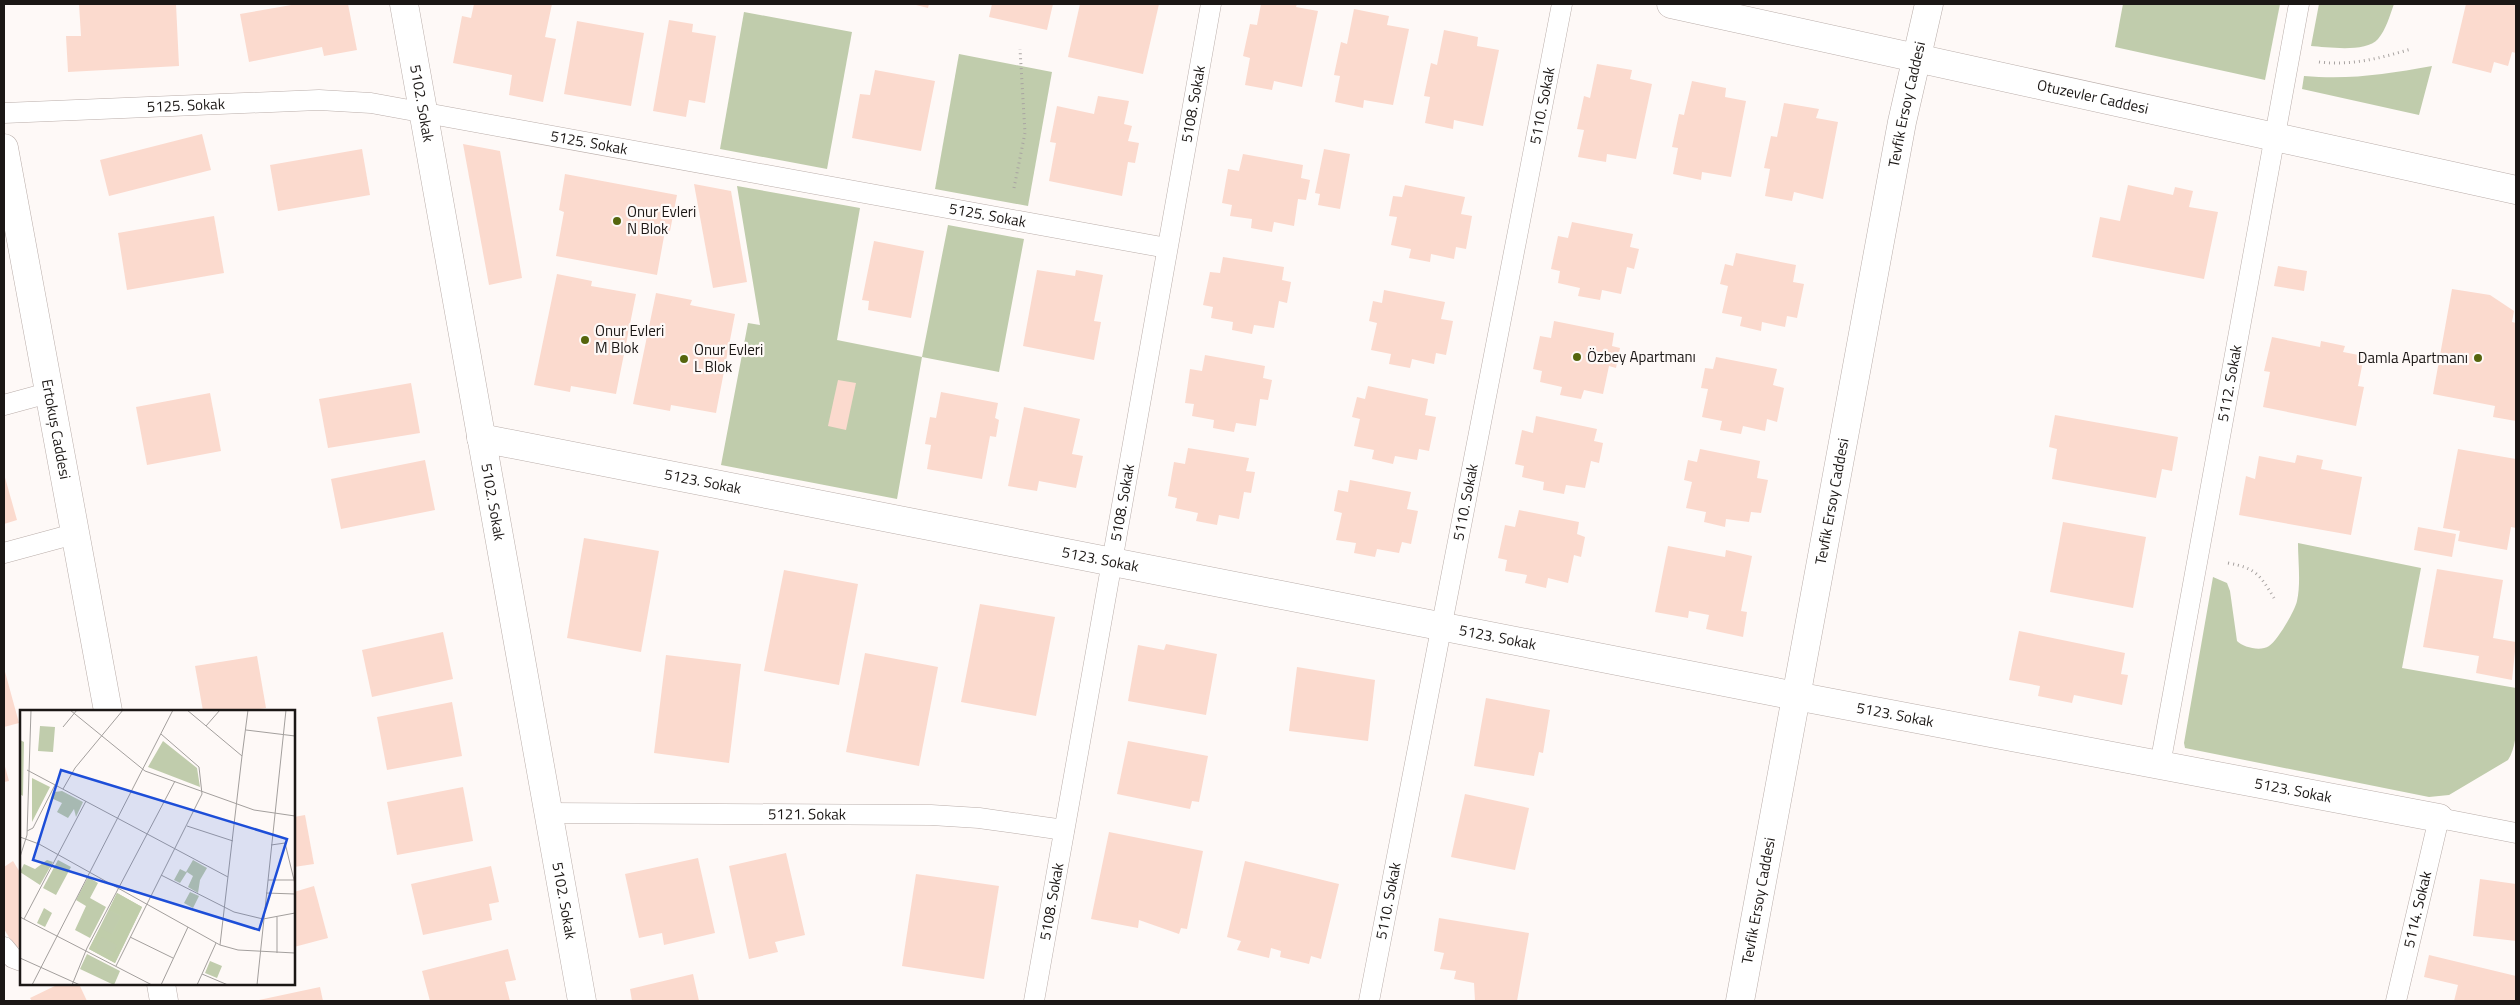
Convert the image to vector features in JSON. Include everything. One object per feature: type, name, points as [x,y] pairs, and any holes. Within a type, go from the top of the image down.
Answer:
[{"type":"street","name":"5102. Sokak","points":[[404,4],[582,1001]]},
{"type":"street","name":"Otuzevler Caddesi","points":[[1671,4],[2274,135],[2516,190]]},
{"type":"street","name":"Tevfik Ersoy Caddesi","points":[[1740,1001],[1902,122],[1929,4]]},
{"type":"street","name":"Ertokuş Caddesi","points":[[4,148],[108,710]]},
{"type":"street","name":"5123. Sokak","points":[[481,438],[1111,560],[1796,696],[2439,818]]},
{"type":"street","points":[[161,985],[164,1001]]},
{"type":"lane","name":"5108. Sokak","points":[[1034,1001],[1211,4]]},
{"type":"lane","name":"5110. Sokak","points":[[1369,1001],[1562,4]]},
{"type":"lane","name":"5112. Sokak","points":[[2160,765],[2299,4]]},
{"type":"lane","name":"5125. Sokak","points":[[4,113],[318,100],[371,103],[1167,248]]},
{"type":"lane","points":[[4,405],[48,393]]},
{"type":"lane","points":[[4,553],[74,534]]},
{"type":"lane","name":"5121. Sokak","points":[[548,813],[931,815],[979,818],[1064,830]]},
{"type":"lane","name":"5123. Sokak","points":[[2439,818],[2516,833]]},
{"type":"lane","name":"5114. Sokak","points":[[2396,1001],[2439,818]]},
{"type":"lane","points":[[4,947],[13,958],[20,961]]},
{"type":"path","points":[[1007,218],[1025,133],[1025,99],[1020,49]]},
{"type":"path","points":[[2289,55],[2320,62],[2342,63],[2382,58],[2411,49]]},
{"type":"path","points":[[2198,557],[2253,569],[2261,576],[2274,598]]},
{"type":"green space","points":[[2123,4],[2280,4],[2265,80],[2115,47]]},
{"type":"green space","points":[[2319,4],[2394,4],[2386,27],[2378,39],[2365,46],[2356,48],[2336,48],[2311,46]]},
{"type":"green space","points":[[744,12],[852,32],[827,169],[720,149]]},
{"type":"green space","points":[[959,54],[1052,72],[1028,206],[935,189]]},
{"type":"green space","points":[[2432,66],[2419,115],[2302,89],[2304,76],[2368,76]]},
{"type":"green space","points":[[737,186],[860,208],[837,340],[922,357],[897,499],[721,465],[748,323],[760,325]]},
{"type":"green space","points":[[948,225],[1024,239],[999,372],[922,357]]},
{"type":"green space","points":[[2298,543],[2421,568],[2402,668],[2516,688],[2516,735],[2508,760],[2449,795],[2429,797],[2185,748],[2184,743],[2213,577],[2227,583],[2230,591],[2237,641],[2252,648],[2265,648],[2281,632],[2297,601],[2299,579]]},
{"type":"building","points":[[79,4],[176,4],[179,66],[68,72],[66,36],[81,36]]},
{"type":"building","points":[[297,4],[348,4],[357,50],[324,56],[322,47],[249,62],[240,14]]},
{"type":"building","points":[[474,4],[552,4],[545,37],[556,39],[543,102],[509,95],[512,75],[453,63],[462,16],[471,18]]},
{"type":"building","points":[[912,4],[929,4],[928,8]]},
{"type":"building","points":[[992,4],[1053,4],[1047,30],[989,17]]},
{"type":"building","points":[[1080,4],[1159,4],[1143,74],[1068,57]]},
{"type":"building","points":[[1261,4],[1297,4],[1296,7],[1318,11],[1302,87],[1274,81],[1272,90],[1245,85],[1250,58],[1243,56],[1250,24],[1257,25]]},
{"type":"building","points":[[2466,4],[2516,4],[2516,53],[2512,52],[2508,66],[2494,62],[2491,73],[2452,63]]},
{"type":"building","points":[[1354,9],[1389,16],[1387,25],[1409,29],[1393,105],[1364,100],[1363,108],[1335,102],[1340,76],[1334,75],[1341,42],[1347,44]]},
{"type":"building","points":[[669,20],[693,24],[692,32],[716,36],[705,103],[689,100],[686,117],[653,111]]},
{"type":"building","points":[[577,21],[644,33],[631,106],[564,94]]},
{"type":"building","points":[[1444,30],[1478,37],[1477,46],[1499,50],[1483,126],[1454,120],[1453,129],[1425,123],[1430,97],[1424,96],[1431,63],[1437,65]]},
{"type":"building","points":[[1597,64],[1632,70],[1630,79],[1652,84],[1636,159],[1607,154],[1606,162],[1578,157],[1584,130],[1577,129],[1584,96],[1590,98]]},
{"type":"building","points":[[875,70],[935,81],[921,151],[852,138],[860,94],[870,95]]},
{"type":"building","points":[[1692,81],[1726,88],[1725,97],[1746,101],[1731,177],[1702,172],[1701,180],[1673,174],[1678,148],[1672,147],[1679,114],[1684,115]]},
{"type":"building","points":[[1098,96],[1129,101],[1124,124],[1132,126],[1128,141],[1139,143],[1135,163],[1128,162],[1122,196],[1049,181],[1056,143],[1050,142],[1057,106],[1094,114]]},
{"type":"building","points":[[1784,103],[1819,109],[1816,118],[1838,122],[1823,199],[1794,192],[1792,201],[1765,196],[1770,169],[1764,168],[1771,136],[1777,137]]},
{"type":"building","points":[[202,134],[211,170],[109,196],[100,160]]},
{"type":"building","points":[[463,144],[500,151],[522,278],[489,285]]},
{"type":"building","points":[[362,149],[370,195],[278,211],[270,165]]},
{"type":"building","points":[[1324,149],[1350,154],[1340,209],[1318,205],[1320,194],[1315,193]]},
{"type":"building","points":[[1243,154],[1303,165],[1301,178],[1310,180],[1306,200],[1298,199],[1294,226],[1274,222],[1272,232],[1251,228],[1252,219],[1230,216],[1232,205],[1222,203],[1228,169],[1239,171]]},
{"type":"building","name":"Onur Evleri N Blok","points":[[565,174],[677,195],[670,231],[665,231],[657,275],[556,256],[564,212],[559,210]]},
{"type":"building","points":[[694,184],[731,191],[747,282],[713,288]]},
{"type":"building","points":[[1405,185],[1465,197],[1461,214],[1472,216],[1466,249],[1456,247],[1454,259],[1431,254],[1430,262],[1409,258],[1411,249],[1391,245],[1397,217],[1389,216],[1393,196],[1402,197]]},
{"type":"building","points":[[2128,185],[2173,195],[2175,187],[2193,191],[2189,207],[2218,212],[2204,279],[2092,257],[2100,217],[2120,221]]},
{"type":"building","points":[[214,216],[224,273],[127,290],[118,233]]},
{"type":"building","points":[[1572,222],[1633,234],[1630,247],[1639,249],[1634,269],[1627,267],[1621,294],[1602,290],[1600,300],[1578,296],[1580,288],[1558,283],[1560,271],[1551,269],[1558,236],[1568,238]]},
{"type":"building","points":[[874,241],[924,251],[911,318],[868,310],[869,301],[862,300]]},
{"type":"building","points":[[1736,253],[1796,265],[1793,282],[1804,284],[1797,318],[1787,316],[1785,327],[1762,322],[1761,331],[1740,326],[1742,317],[1722,313],[1728,286],[1720,284],[1725,264],[1733,266]]},
{"type":"building","points":[[1223,257],[1284,267],[1282,280],[1291,282],[1287,303],[1279,301],[1274,328],[1254,325],[1252,334],[1232,330],[1233,322],[1211,318],[1213,307],[1203,305],[1210,272],[1220,273]]},
{"type":"building","points":[[2278,266],[2307,271],[2304,291],[2274,286]]},
{"type":"building","points":[[1037,270],[1075,276],[1076,270],[1103,275],[1094,321],[1101,322],[1094,360],[1023,346]]},
{"type":"building","name":"Onur Evleri M Blok","points":[[557,274],[592,281],[591,286],[636,294],[616,394],[571,386],[570,392],[534,385]]},
{"type":"building","name":"Damla Apartmanı","points":[[2452,289],[2490,295],[2514,311],[2512,322],[2516,323],[2516,421],[2493,417],[2495,406],[2433,394]]},
{"type":"building","points":[[1384,290],[1445,302],[1441,319],[1453,321],[1446,355],[1436,353],[1434,364],[1412,359],[1410,368],[1389,364],[1391,354],[1371,350],[1377,323],[1369,321],[1373,301],[1382,303]]},
{"type":"building","name":"Onur Evleri L Blok","points":[[656,293],[692,300],[690,305],[735,314],[716,413],[671,405],[670,411],[633,404]]},
{"type":"building","name":"Özbey Apartmanı","points":[[1554,321],[1614,333],[1612,346],[1620,348],[1616,368],[1609,366],[1603,394],[1584,390],[1581,399],[1560,395],[1562,387],[1540,382],[1542,371],[1533,369],[1540,336],[1551,338]]},
{"type":"building","points":[[2272,337],[2320,347],[2321,341],[2345,346],[2343,352],[2364,356],[2358,386],[2364,387],[2356,426],[2263,407],[2270,372],[2264,371]]},
{"type":"building","points":[[1205,355],[1265,366],[1263,378],[1272,380],[1268,400],[1260,399],[1256,426],[1236,423],[1234,432],[1213,428],[1214,420],[1192,416],[1194,404],[1185,403],[1190,369],[1202,371]]},
{"type":"building","points":[[1716,357],[1777,369],[1773,385],[1784,388],[1777,422],[1767,419],[1765,431],[1743,426],[1741,434],[1720,430],[1722,421],[1702,417],[1708,389],[1701,388],[1705,368],[1713,369]]},
{"type":"building","points":[[838,380],[856,383],[846,430],[828,426]]},
{"type":"building","points":[[411,383],[420,433],[328,448],[319,399]]},
{"type":"building","points":[[1368,386],[1428,399],[1425,415],[1436,417],[1429,451],[1419,449],[1417,460],[1395,456],[1393,464],[1372,459],[1374,450],[1354,446],[1360,419],[1352,417],[1357,397],[1365,399]]},
{"type":"building","points":[[941,392],[998,403],[995,418],[999,420],[996,437],[990,436],[982,479],[927,469],[931,445],[925,444],[930,417],[936,418]]},
{"type":"building","points":[[210,393],[221,451],[147,465],[136,407]]},
{"type":"building","points":[[1024,407],[1080,419],[1072,454],[1083,456],[1076,488],[1039,481],[1037,491],[1008,486]]},
{"type":"building","points":[[2055,415],[2178,437],[2172,471],[2162,469],[2156,498],[2052,479],[2057,449],[2049,447]]},
{"type":"building","points":[[1536,416],[1597,429],[1594,441],[1603,443],[1599,463],[1591,461],[1585,488],[1566,485],[1564,494],[1543,490],[1544,482],[1522,477],[1524,466],[1515,464],[1522,430],[1533,433]]},
{"type":"building","points":[[1188,448],[1249,458],[1246,471],[1255,472],[1251,493],[1244,492],[1239,519],[1219,515],[1217,525],[1196,521],[1198,513],[1175,508],[1177,498],[1168,496],[1174,462],[1185,464]]},
{"type":"building","points":[[1700,449],[1760,461],[1757,478],[1768,480],[1761,513],[1751,512],[1749,522],[1726,519],[1725,527],[1704,522],[1706,512],[1686,508],[1692,482],[1684,480],[1688,460],[1697,462]]},
{"type":"building","points":[[2458,449],[2516,459],[2516,528],[2511,527],[2507,550],[2458,541],[2460,531],[2443,528]]},
{"type":"building","points":[[2297,455],[2323,460],[2321,469],[2362,477],[2351,535],[2239,515],[2246,476],[2255,479],[2259,456],[2295,463]]},
{"type":"building","points":[[425,460],[435,510],[341,529],[331,479]]},
{"type":"building","points":[[4,474],[17,520],[4,524]]},
{"type":"building","points":[[1350,480],[1411,492],[1407,509],[1418,511],[1411,544],[1402,542],[1399,553],[1377,549],[1375,557],[1354,553],[1356,543],[1336,540],[1342,513],[1334,511],[1338,490],[1348,492]]},
{"type":"building","points":[[1519,510],[1579,522],[1577,534],[1585,537],[1581,557],[1574,555],[1568,583],[1548,578],[1546,588],[1525,583],[1527,575],[1505,571],[1507,560],[1498,558],[1505,525],[1515,527]]},
{"type":"building","points":[[2063,522],[2146,537],[2133,608],[2050,592]]},
{"type":"building","points":[[2418,527],[2456,534],[2452,557],[2414,550]]},
{"type":"building","points":[[584,538],[659,551],[641,652],[567,638]]},
{"type":"building","points":[[1668,546],[1725,557],[1726,550],[1752,556],[1741,611],[1747,612],[1743,637],[1706,629],[1709,615],[1689,611],[1688,618],[1655,612]]},
{"type":"building","points":[[2437,569],[2503,580],[2493,638],[2516,642],[2512,680],[2476,673],[2479,656],[2423,647]]},
{"type":"building","points":[[784,570],[858,584],[839,685],[764,671]]},
{"type":"building","points":[[980,604],[1055,617],[1036,716],[961,702]]},
{"type":"building","points":[[2019,631],[2125,653],[2121,674],[2128,675],[2122,705],[2074,695],[2072,703],[2038,696],[2040,686],[2009,680]]},
{"type":"building","points":[[443,632],[453,679],[372,697],[362,650]]},
{"type":"building","points":[[1166,644],[1217,654],[1206,715],[1128,701],[1138,645],[1164,650]]},
{"type":"building","points":[[865,653],[938,667],[919,766],[846,752]]},
{"type":"building","points":[[666,655],[741,664],[729,763],[654,753]]},
{"type":"building","points":[[257,656],[266,708],[251,710],[203,710],[195,666]]},
{"type":"building","points":[[1297,667],[1375,680],[1368,741],[1289,731]]},
{"type":"building","points":[[4,668],[19,723],[4,727]]},
{"type":"building","points":[[1486,698],[1550,710],[1543,753],[1539,752],[1534,776],[1474,766]]},
{"type":"building","points":[[452,702],[462,756],[387,770],[377,717]]},
{"type":"building","points":[[1128,741],[1208,756],[1199,802],[1192,801],[1190,809],[1117,794]]},
{"type":"building","points":[[4,763],[9,781],[4,782]]},
{"type":"building","points":[[463,787],[473,841],[397,855],[387,802]]},
{"type":"building","points":[[1465,794],[1529,808],[1515,870],[1451,857]]},
{"type":"building","points":[[305,815],[314,864],[295,867],[295,817]]},
{"type":"building","points":[[1109,832],[1203,851],[1187,929],[1181,928],[1179,934],[1139,920],[1138,928],[1091,919]]},
{"type":"building","points":[[786,853],[805,935],[775,942],[778,952],[749,959],[729,866]]},
{"type":"building","points":[[698,858],[715,933],[664,945],[662,933],[639,938],[625,874]]},
{"type":"building","points":[[13,861],[20,872],[20,947],[16,949],[4,929],[4,867]]},
{"type":"building","points":[[1245,861],[1339,884],[1321,959],[1311,956],[1309,964],[1280,957],[1281,951],[1271,948],[1269,958],[1237,950],[1241,941],[1227,937]]},
{"type":"building","points":[[491,866],[499,902],[489,904],[492,920],[423,935],[411,884]]},
{"type":"building","points":[[916,874],[999,886],[984,979],[902,966]]},
{"type":"building","points":[[2480,879],[2516,884],[2516,941],[2473,936]]},
{"type":"building","points":[[314,886],[328,938],[295,947],[295,892]]},
{"type":"building","points":[[1439,918],[1529,933],[1517,1001],[1475,1001],[1474,983],[1454,979],[1456,971],[1440,969],[1444,953],[1434,951]]},
{"type":"building","points":[[508,949],[516,980],[505,982],[510,1001],[430,1001],[422,971]]},
{"type":"building","points":[[2429,955],[2516,976],[2516,1001],[2454,1001],[2458,985],[2424,977]]},
{"type":"building","points":[[693,974],[699,1001],[632,1001],[630,989]]},
{"type":"building","points":[[57,985],[79,985],[87,1001],[32,1001],[30,998]]},
{"type":"building","points":[[320,987],[323,1001],[259,1001],[259,1000]]},
{"type":"place","name":"Onur Evleri N Blok","points":[[617,221]]},
{"type":"place","name":"Onur Evleri M Blok","points":[[585,340]]},
{"type":"place","name":"Özbey Apartmanı","points":[[1577,357]]},
{"type":"place","name":"Damla Apartmanı","points":[[2478,358]]},
{"type":"place","name":"Onur Evleri L Blok","points":[[684,359]]}]
